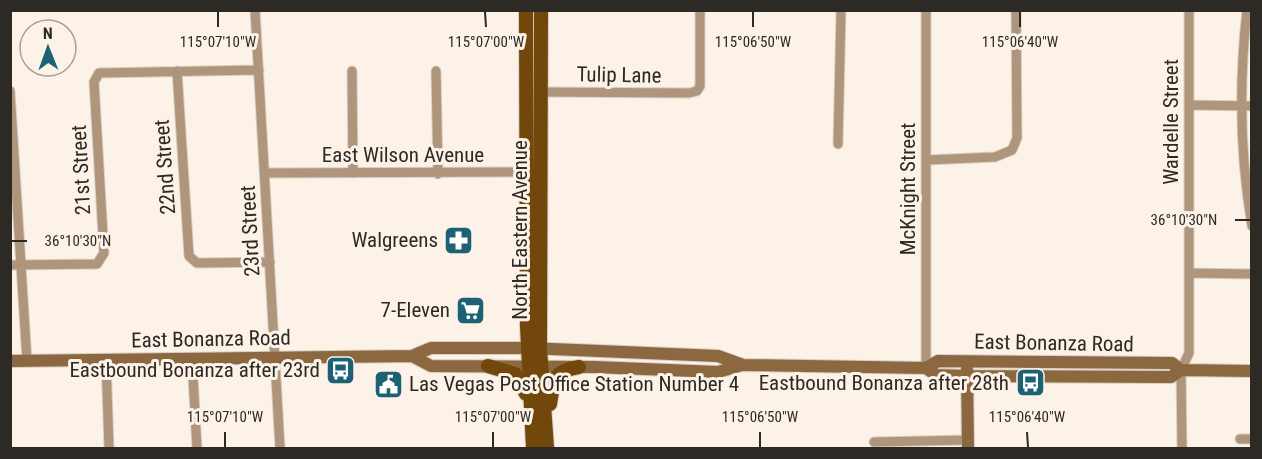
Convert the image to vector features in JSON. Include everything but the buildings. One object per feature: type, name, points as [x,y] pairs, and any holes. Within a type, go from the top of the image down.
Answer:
[{"type":"main road","name":"North Eastern Avenue","points":[[526,10],[534,172],[534,348],[547,448]]},
{"type":"main road","points":[[536,10],[541,47]]},
{"type":"main road","name":"North Eastern Avenue","points":[[534,172],[541,92],[541,10]]},
{"type":"main road","name":"East Bonanza Road","points":[[10,361],[412,356],[431,348],[534,348],[718,356],[743,364],[926,368],[938,361],[1172,363],[1181,370]]},
{"type":"main road","name":"East Bonanza Road","points":[[412,356],[431,366],[535,366],[718,372],[743,364]]},
{"type":"main road","points":[[675,370],[683,363],[718,356]]},
{"type":"main road","points":[[967,361],[968,444]]},
{"type":"main road","points":[[488,366],[515,374],[530,402]]},
{"type":"main road","name":"North Eastern Avenue","points":[[533,448],[530,402],[535,366]]},
{"type":"main road","points":[[546,427],[554,379],[564,370],[579,367]]},
{"type":"main road","name":"East Bonanza Road","points":[[926,368],[936,375],[967,376],[1171,377],[1181,370],[1251,371]]},
{"type":"street","name":"23rd Street","points":[[255,10],[280,448]]},
{"type":"street","name":"Tulip Lane","points":[[541,92],[689,93],[697,91],[700,86],[700,10]]},
{"type":"street","points":[[838,144],[841,10]]},
{"type":"street","name":"McKnight Street","points":[[926,10],[926,368]]},
{"type":"street","points":[[927,160],[1005,156],[1012,150],[1017,138],[1016,10]]},
{"type":"street","name":"Wardelle Street","points":[[1182,448],[1181,370],[1189,353],[1189,10]]},
{"type":"street","points":[[1247,10],[1247,105],[1243,150],[1251,226]]},
{"type":"street","points":[[177,71],[259,70]]},
{"type":"street","name":"21st Street","points":[[16,265],[97,264],[102,261],[104,253],[95,76],[99,73],[177,71]]},
{"type":"street","name":"22nd Street","points":[[177,71],[189,256],[198,263],[270,262]]},
{"type":"street","points":[[351,71],[353,173]]},
{"type":"street","points":[[436,71],[438,174]]},
{"type":"street","points":[[10,91],[16,265],[27,361]]},
{"type":"street","points":[[1189,105],[1247,105]]},
{"type":"street","name":"East Wilson Avenue","points":[[265,173],[534,172]]},
{"type":"street","points":[[1189,273],[1251,274]]},
{"type":"street","points":[[192,359],[197,448]]},
{"type":"street","points":[[106,360],[109,448]]},
{"type":"street","points":[[1240,439],[1251,439]]},
{"type":"street","points":[[874,442],[968,444]]},
{"type":"place","name":"Walgreens","points":[[459,240]]},
{"type":"place","name":"7-Eleven","points":[[471,310]]},
{"type":"place","name":"Eastbound Bonanza after 23rd","points":[[341,370]]},
{"type":"place","name":"Eastbound Bonanza after 28th","points":[[1030,383]]},
{"type":"place","name":"Las Vegas Post Office Station Number 4","points":[[388,384]]}]
